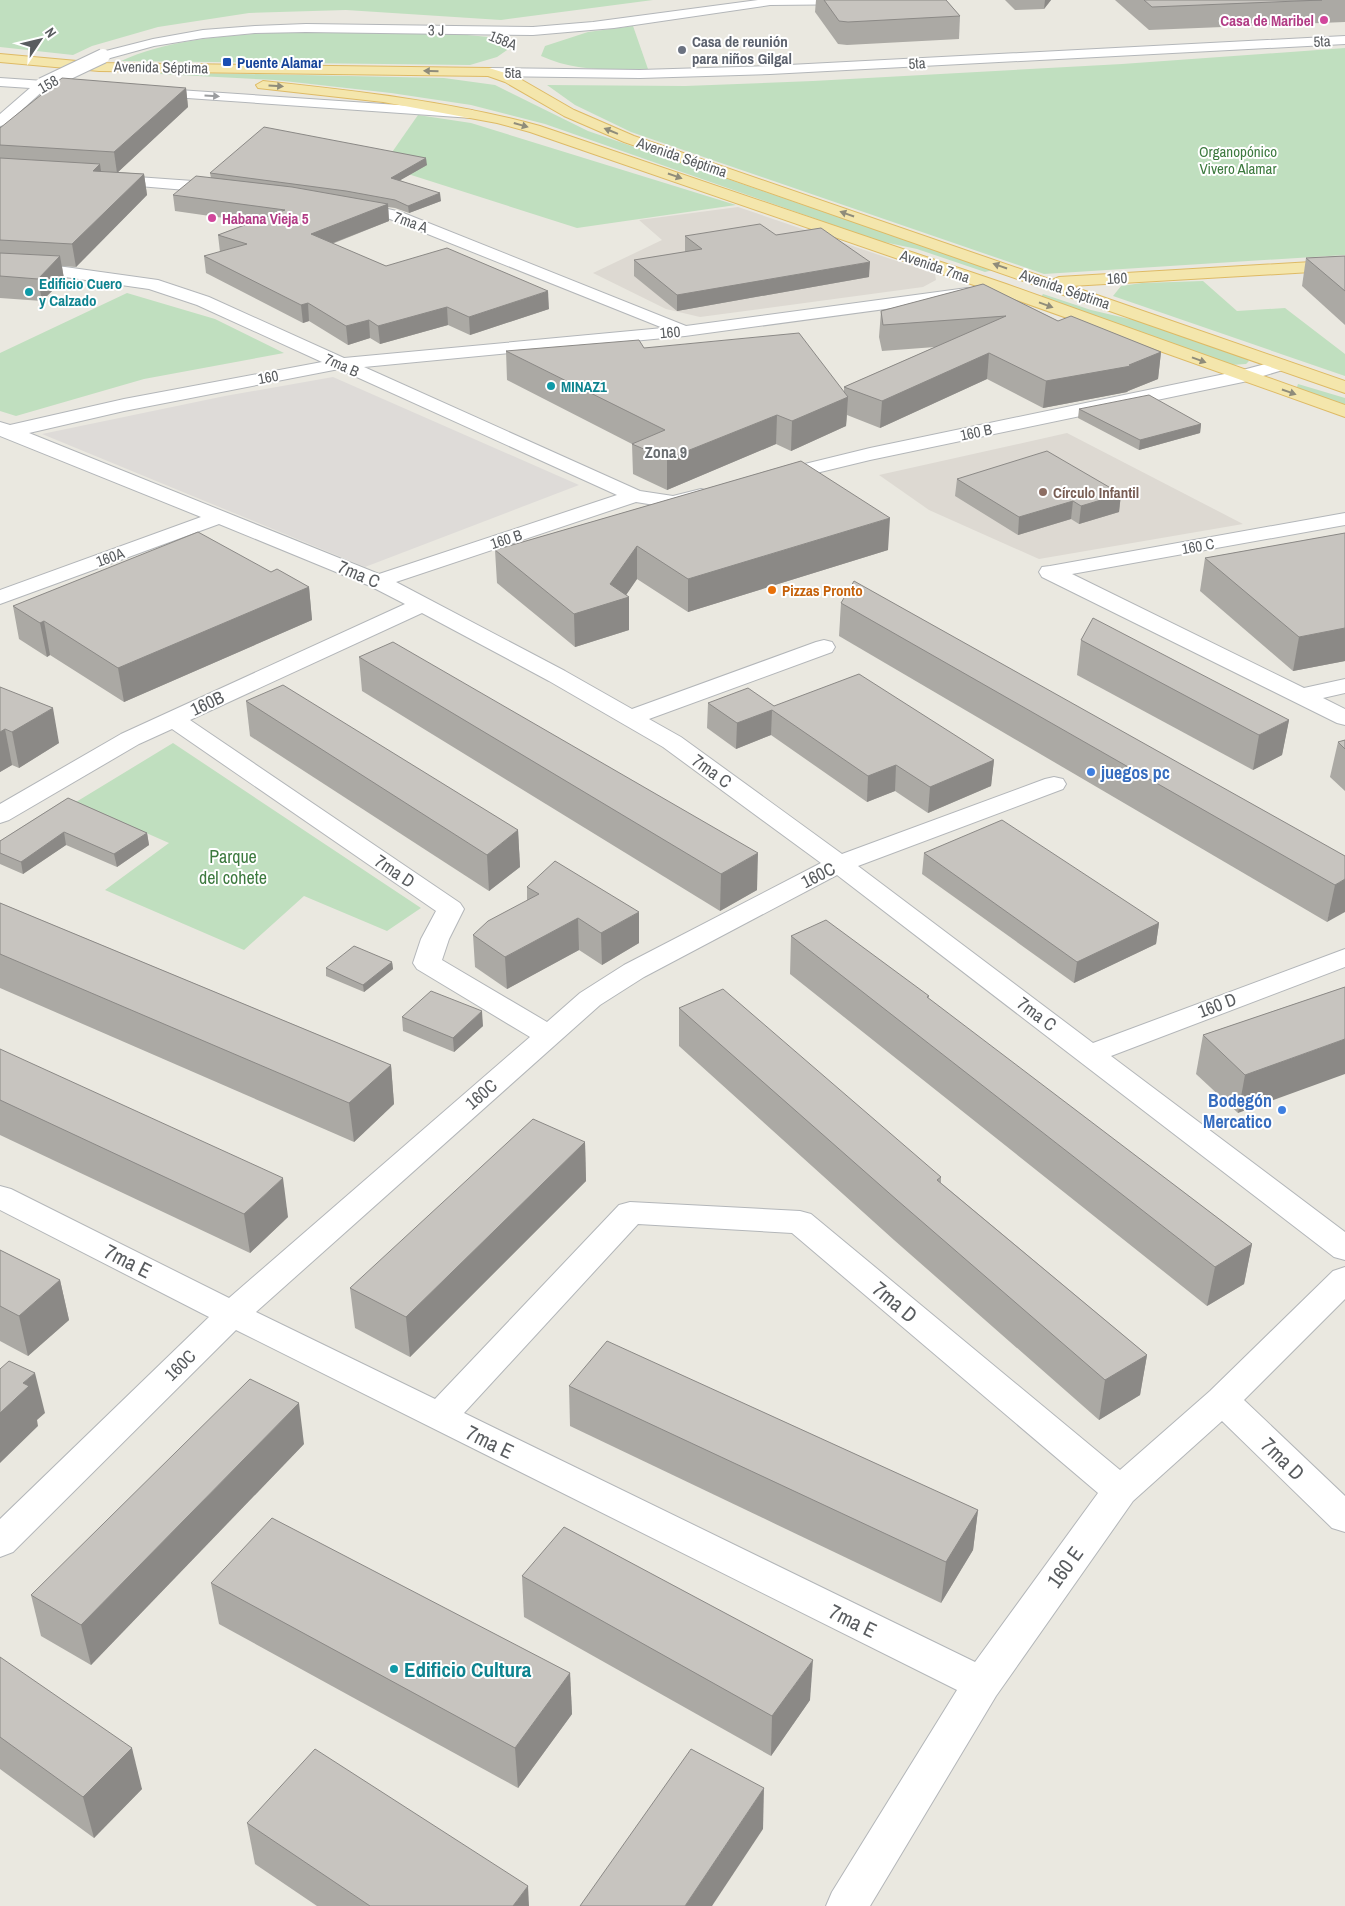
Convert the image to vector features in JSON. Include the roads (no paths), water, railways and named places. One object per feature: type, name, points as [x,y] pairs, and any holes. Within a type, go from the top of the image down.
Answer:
[{"type":"main road","name":"Avenida Séptima","points":[[0,58],[99,67],[521,73],[569,113],[629,139],[1345,387]]},
{"type":"main road","name":"Avenida Séptima","points":[[0,67],[230,83]]},
{"type":"main road","name":"Avenida Séptima","points":[[248,84],[383,98],[516,123],[870,243]]},
{"type":"main road","name":"Avenida 7ma","points":[[870,243],[1000,288]]},
{"type":"main road","name":"160","points":[[1000,288],[1046,282],[1345,265]]},
{"type":"main road","name":"Avenida Séptima","points":[[1000,288],[1345,411]]},
{"type":"street","name":"3 J","points":[[103,56],[159,40],[225,31],[290,29],[479,31],[573,29],[775,1],[871,0]]},
{"type":"street","name":"158A","points":[[479,31],[527,45],[546,35],[573,29]]},
{"type":"street","name":"5ta","points":[[521,73],[640,74],[770,70],[1345,40]]},
{"type":"street","name":"158","points":[[0,122],[42,85],[103,56]]},
{"type":"street","name":"158A","points":[[484,72],[497,70],[521,73]]},
{"type":"street","points":[[0,82],[89,88]]},
{"type":"street","name":"Avenida Séptima","points":[[137,91],[473,114]]},
{"type":"street","points":[[93,178],[237,189]]},
{"type":"street","name":"7ma A","points":[[336,202],[395,216],[686,330]]},
{"type":"street","name":"7ma B","points":[[0,268],[65,272],[152,284],[203,301],[338,364],[635,496],[673,502],[720,491]]},
{"type":"street","name":"160","points":[[3,431],[124,405],[338,364],[686,330],[1000,288]]},
{"type":"street","name":"160 B","points":[[757,481],[870,454],[1243,376],[1280,365]]},
{"type":"street","name":"7ma C","points":[[3,431],[378,581],[557,676],[672,742],[839,864],[1345,1249]]},
{"type":"street","name":"160 B","points":[[378,581],[635,496]]},
{"type":"street","name":"160A","points":[[0,597],[219,517]]},
{"type":"street","name":"160 C","points":[[1301,696],[1050,572],[1345,519]]},
{"type":"street","name":"160B","points":[[0,816],[130,739],[421,605]]},
{"type":"street","points":[[630,718],[824,646]]},
{"type":"street","points":[[1301,696],[1345,686]]},
{"type":"street","points":[[1301,696],[1345,718]]},
{"type":"street","name":"7ma D","points":[[173,719],[451,909],[435,939],[426,963],[548,1035]]},
{"type":"street","name":"160C","points":[[0,1542],[232,1314],[590,999],[634,971],[839,864],[1054,784]]},
{"type":"street","name":"160 D","points":[[1090,1054],[1345,956]]},
{"type":"street","name":"7ma E","points":[[0,1197],[438,1417],[982,1684]]},
{"type":"street","name":"7ma D","points":[[438,1417],[630,1213],[800,1222],[1120,1491]]},
{"type":"street","name":"160 E","points":[[847,1906],[982,1684],[1120,1491],[1222,1400],[1345,1279]]},
{"type":"street","name":"7ma D","points":[[1222,1400],[1345,1518]]},
{"type":"place","name":"Casa de Maribel","points":[[1324,20]]},
{"type":"place","name":"Casa de reunión para niños Gilgal","points":[[682,50]]},
{"type":"place","name":"Puente Alamar","points":[[227,62]]},
{"type":"place","name":"Habana Vieja 5","points":[[212,218]]},
{"type":"place","name":"Edificio Cuero y Calzado","points":[[29,292]]},
{"type":"place","name":"MINAZ1","points":[[551,386]]},
{"type":"place","name":"Círculo Infantil","points":[[1043,492]]},
{"type":"place","name":"Pizzas Pronto","points":[[772,590]]},
{"type":"place","name":"juegos pc","points":[[1091,772]]},
{"type":"place","name":"Bodegón Mercatico","points":[[1282,1110]]},
{"type":"place","name":"Edificio Cultura","points":[[394,1669]]},
{"type":"district","name":"Zona 9","points":[[666,452]]},
{"type":"park label","name":"Organopónico Vivero Alamar","points":[[1238,160]]},
{"type":"park label","name":"Parque del cohete","points":[[233,866]]}]
